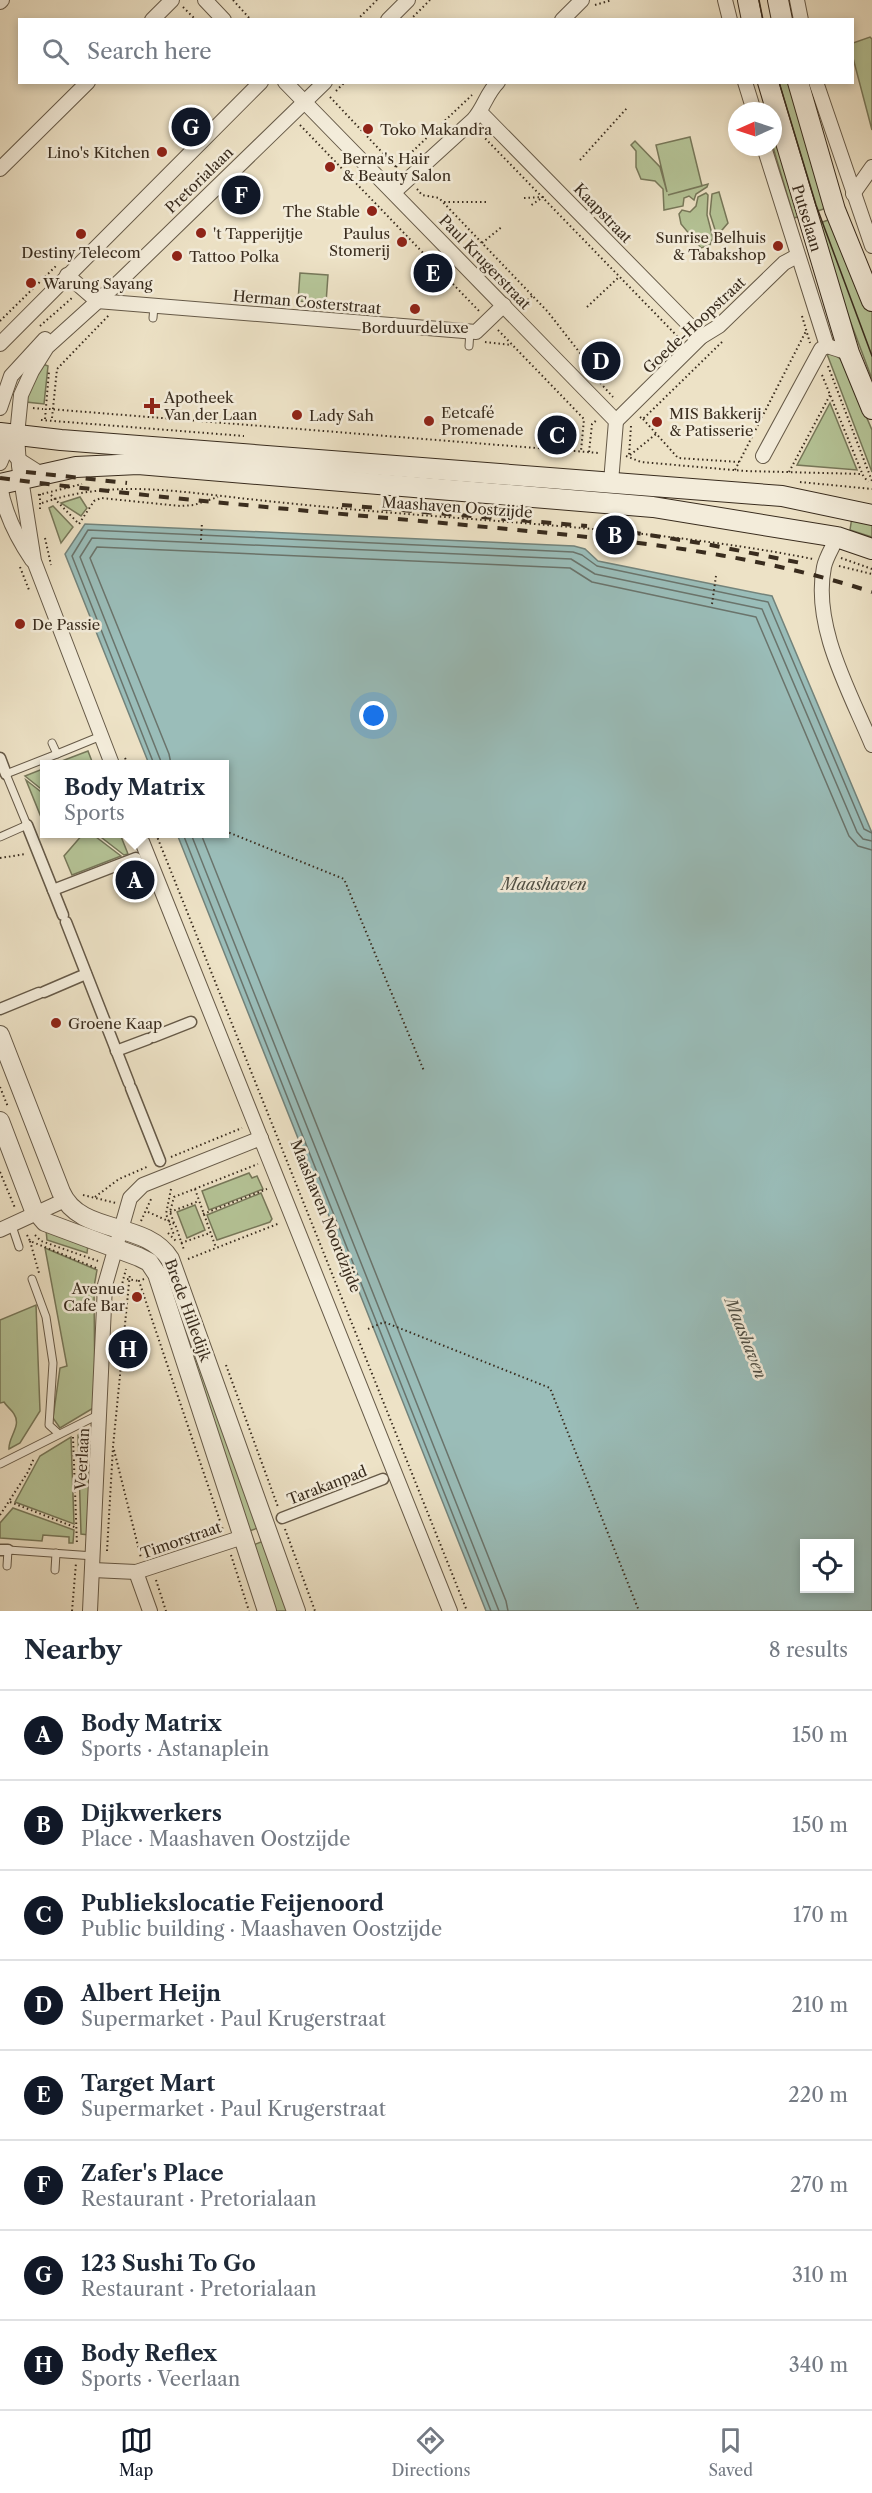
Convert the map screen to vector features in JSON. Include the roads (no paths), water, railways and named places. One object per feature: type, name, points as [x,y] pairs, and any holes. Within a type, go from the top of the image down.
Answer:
[{"type":"main road","points":[[748,0],[752,18]]},
{"type":"main road","points":[[778,0],[782,18]]},
{"type":"main road","name":"Putselaan","points":[[769,84],[849,352],[872,409]]},
{"type":"main road","name":"Putselaan","points":[[799,84],[835,210],[872,301]]},
{"type":"main road","points":[[9,439],[44,429],[782,496],[872,515]]},
{"type":"main road","name":"Maashaven Oostzijde","points":[[0,485],[41,474],[94,465],[138,464],[653,507],[831,551],[872,549]]},
{"type":"street","points":[[205,0],[222,18]]},
{"type":"street","points":[[390,18],[408,0]]},
{"type":"street","points":[[725,0],[730,18]]},
{"type":"street","points":[[797,0],[801,18]]},
{"type":"street","points":[[155,18],[176,2]]},
{"type":"street","points":[[565,18],[585,6]]},
{"type":"street","points":[[0,169],[86,84]]},
{"type":"street","name":"Pretorialaan","points":[[0,344],[259,84]]},
{"type":"street","name":"Paul Krugerstraat","points":[[287,84],[616,421]]},
{"type":"street","name":"Pretorialaan","points":[[9,439],[21,395],[32,370],[47,347],[78,327],[97,301],[323,84]]},
{"type":"street","points":[[394,192],[480,112],[488,93],[496,84]]},
{"type":"street","points":[[747,84],[752,102]]},
{"type":"street","points":[[817,84],[872,246]]},
{"type":"street","name":"Kaapstraat","points":[[480,112],[701,337]]},
{"type":"street","name":"Putselaan","points":[[767,156],[827,346]]},
{"type":"street","points":[[853,194],[872,167]]},
{"type":"street","name":"Goede-Hoopstraat","points":[[616,421],[701,337],[719,326],[784,263],[797,255]]},
{"type":"street","points":[[68,275],[97,301]]},
{"type":"street","name":"Herman Costerstraat","points":[[97,301],[153,312],[470,331]]},
{"type":"street","points":[[470,331],[476,332],[504,305]]},
{"type":"street","name":"Pretorialaan","points":[[0,408],[6,387],[25,359],[51,335],[78,327]]},
{"type":"street","points":[[763,456],[821,349],[827,346],[849,352]]},
{"type":"street","points":[[611,482],[622,456],[616,421]]},
{"type":"street","points":[[9,439],[19,460],[20,480],[34,561],[110,760]]},
{"type":"street","points":[[0,463],[9,439]]},
{"type":"street","points":[[19,460],[41,474]]},
{"type":"street","points":[[0,485],[12,524],[22,545],[34,561]]},
{"type":"street","points":[[831,551],[822,594],[827,634],[872,745]]},
{"type":"street","points":[[0,758],[6,774]]},
{"type":"street","points":[[27,825],[160,1161]]},
{"type":"street","name":"Maashaven Noordzijde","points":[[142,838],[450,1611]]},
{"type":"street","points":[[53,890],[136,858]]},
{"type":"street","points":[[0,1009],[86,974]]},
{"type":"street","points":[[116,1051],[195,1020]]},
{"type":"street","points":[[0,1035],[65,1200],[6,1228]]},
{"type":"street","points":[[0,1121],[37,1214]]},
{"type":"street","name":"Veerlaan","points":[[90,1611],[97,1562],[105,1285],[123,1251],[130,1228],[130,1198],[143,1185],[261,1138]]},
{"type":"street","name":"Brede Hilledijk","points":[[65,1200],[78,1214],[130,1228],[154,1242],[170,1259],[296,1611]]},
{"type":"street","name":"Brede Hilledijk","points":[[37,1214],[55,1228],[149,1262],[157,1274],[235,1540],[267,1611]]},
{"type":"street","name":"Tarakanpad","points":[[282,1518],[383,1479]]},
{"type":"street","name":"Timorstraat","points":[[97,1562],[139,1569],[235,1540]]},
{"type":"street","points":[[139,1569],[150,1611]]},
{"type":"lane","points":[[469,346],[470,331]]},
{"type":"lane","points":[[42,760],[101,736]]},
{"type":"lane","points":[[52,743],[57,754]]},
{"type":"lane","points":[[0,837],[27,825],[6,774],[40,761]]},
{"type":"lane","points":[[6,1228],[19,1247]]},
{"type":"lane","points":[[32,1279],[46,1317],[53,1363],[48,1420],[52,1430],[59,1434]]},
{"type":"lane","points":[[0,1464],[101,1413]]},
{"type":"lane","points":[[7,1566],[4,1550],[76,1555],[97,1562]]},
{"type":"lane","points":[[55,1570],[56,1553]]},
{"type":"water","name":"Maashaven","points":[[85,524],[574,546],[585,549],[598,561],[772,596],[872,833],[872,1611],[486,1611],[179,838],[229,838],[229,760],[147,760],[65,554]]},
{"type":"tram line","points":[[759,0],[763,18]]},
{"type":"tram line","points":[[780,84],[816,205],[872,356]]},
{"type":"railway","points":[[26,472],[127,483]]},
{"type":"railway","points":[[0,478],[174,498],[568,535],[670,547],[772,565],[872,592]]},
{"type":"railway","points":[[342,505],[587,526]]},
{"type":"railway","points":[[611,529],[706,544],[806,564]]},
{"type":"place","name":"123 Sushi To Go","points":[[191,127]]},
{"type":"place","name":"Toko Makandra","points":[[368,129]]},
{"type":"place","name":"Lino's Kitchen","points":[[162,152]]},
{"type":"place","name":"Berna's Hair & Beauty Salon","points":[[330,167]]},
{"type":"place","name":"Zafer's Place","points":[[241,195]]},
{"type":"place","name":"The Stable","points":[[372,211]]},
{"type":"place","name":"'t Tapperijtje","points":[[201,233]]},
{"type":"place","name":"Destiny Telecom","points":[[81,234]]},
{"type":"place","name":"Paulus Stomerij","points":[[402,242]]},
{"type":"place","name":"Sunrise Belhuis & Tabakshop","points":[[778,246]]},
{"type":"place","name":"Tattoo Polka","points":[[177,256]]},
{"type":"place","name":"Target Mart","points":[[433,273]]},
{"type":"place","name":"Warung Sayang","points":[[31,283]]},
{"type":"place","name":"Borduurdeluxe","points":[[415,309]]},
{"type":"place","name":"Albert Heijn","points":[[601,361]]},
{"type":"place","name":"Apotheek Van der Laan","points":[[152,406]]},
{"type":"place","name":"Lady Sah","points":[[297,415]]},
{"type":"place","name":"Eetcafé Promenade","points":[[429,421]]},
{"type":"place","name":"MIS Bakkerij & Patisserie","points":[[657,422]]},
{"type":"place","name":"Publiekslocatie Feijenoord","points":[[557,435]]},
{"type":"place","name":"Dijkwerkers","points":[[615,535]]},
{"type":"place","name":"De Passie","points":[[20,624]]},
{"type":"place","name":"Body Matrix","points":[[135,880]]},
{"type":"place","name":"Groene Kaap","points":[[56,1023]]},
{"type":"place","name":"Avenue Cafe Bar","points":[[137,1297]]},
{"type":"place","name":"Body Reflex","points":[[128,1349]]}]
